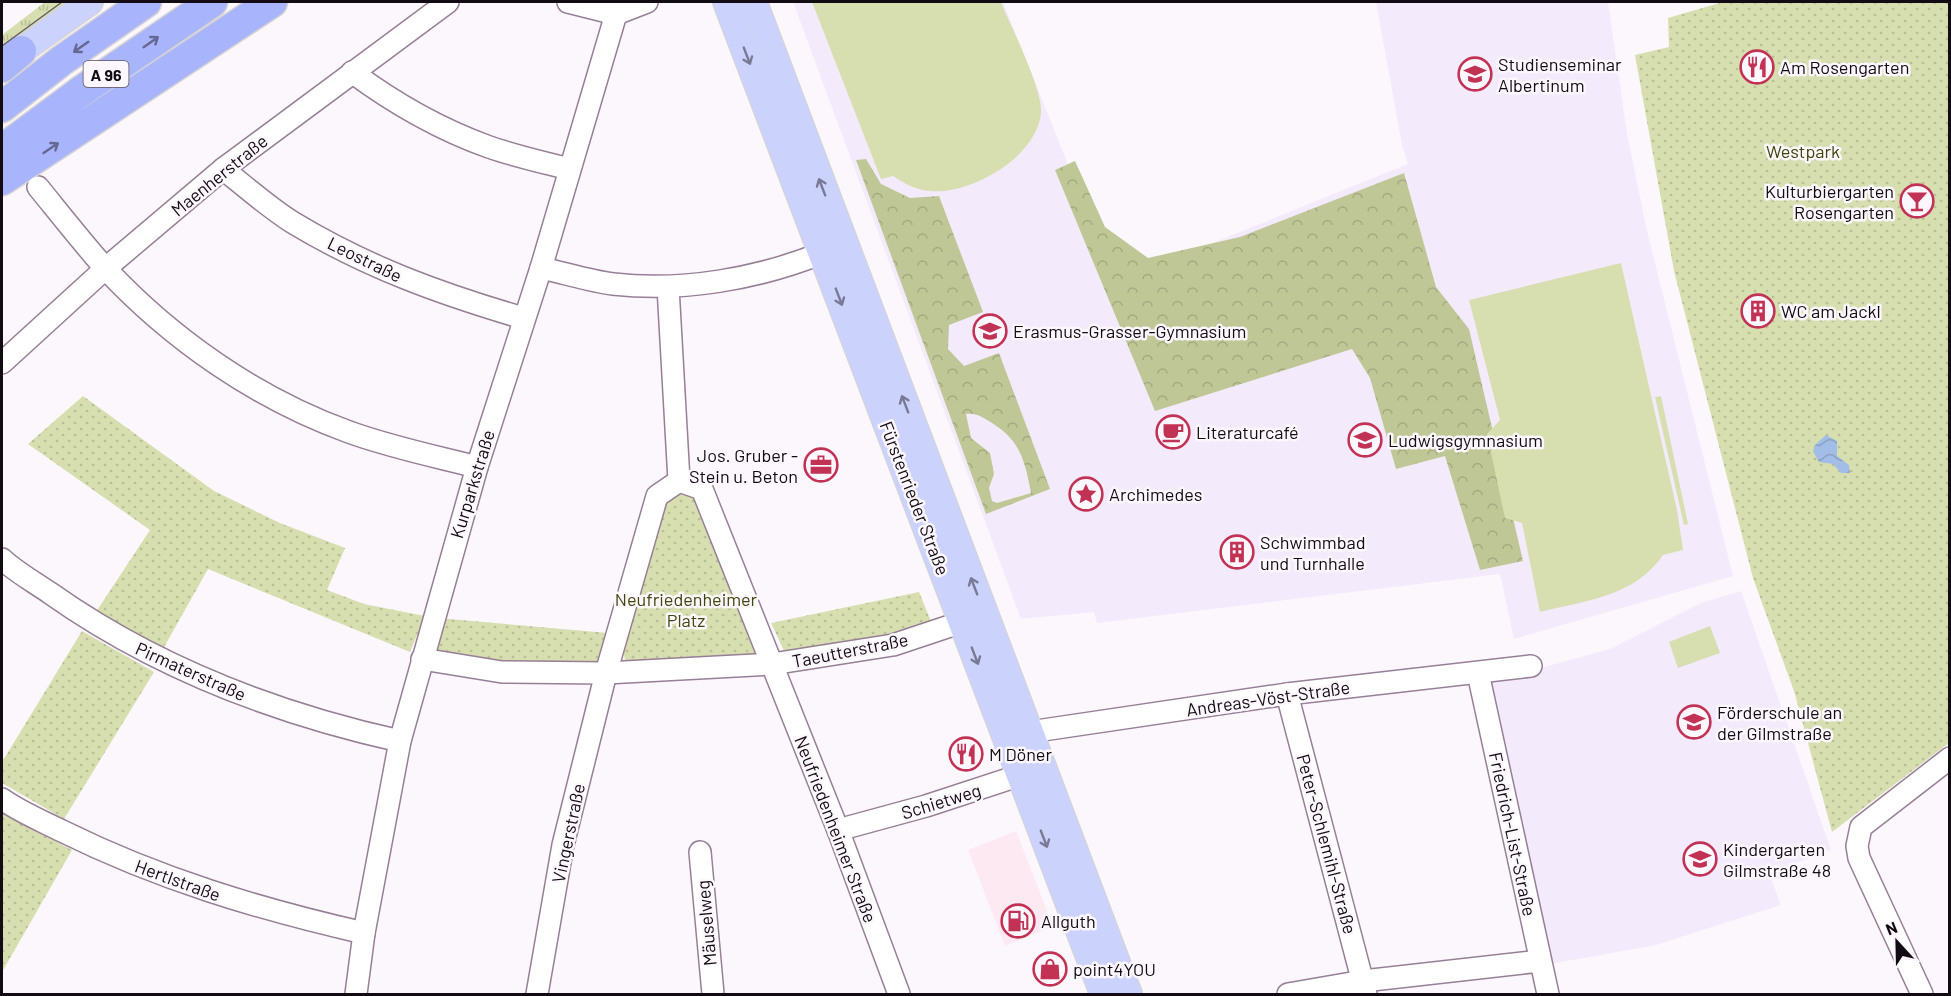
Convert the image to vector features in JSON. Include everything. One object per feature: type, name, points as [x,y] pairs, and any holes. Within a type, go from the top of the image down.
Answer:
[{"type":"highway","name":"A 96","points":[[2,107],[146,2]]},
{"type":"highway","name":"A 96","points":[[2,150],[89,86],[212,2]]},
{"type":"highway","points":[[2,180],[272,2]]},
{"type":"main road","points":[[8,60],[90,2]]},
{"type":"main road","name":"Fürstenrieder Straße","points":[[726,2],[962,622],[1018,736]]},
{"type":"main road","name":"Fürstenrieder Straße","points":[[754,2],[1031,772],[1103,994]]},
{"type":"main road","name":"Fürstenrieder Straße","points":[[1031,772],[1129,994]]},
{"type":"street","name":"Maenherstraße","points":[[2,363],[106,268],[223,169],[448,2]]},
{"type":"street","points":[[567,2],[616,14],[647,2]]},
{"type":"street","name":"Kurparkstraße","points":[[356,994],[364,933],[400,741],[477,467],[523,318],[541,268],[616,14]]},
{"type":"street","points":[[352,72],[392,102],[452,132],[490,147],[569,169]]},
{"type":"street","name":"Leostraße","points":[[223,169],[291,221],[375,268],[453,297],[523,318]]},
{"type":"street","points":[[38,187],[106,268],[168,327],[213,361],[264,393],[349,432],[477,467]]},
{"type":"street","points":[[541,268],[612,284],[668,287],[742,277],[822,253]]},
{"type":"street","points":[[668,287],[679,481]]},
{"type":"street","points":[[422,659],[502,672],[606,673],[772,664],[702,489],[679,481]]},
{"type":"street","points":[[606,673],[657,496],[679,481]]},
{"type":"street","name":"Pirmaterstraße","points":[[2,559],[98,627],[196,677],[295,714],[400,741]]},
{"type":"street","name":"Taeutterstraße","points":[[772,664],[893,645],[962,622]]},
{"type":"street","name":"Neufriedenheimer Straße","points":[[772,664],[838,830],[899,994]]},
{"type":"street","name":"Andreas-Vöst-Straße","points":[[1018,736],[1287,694],[1530,666]]},
{"type":"street","name":"Vingerstraße","points":[[537,994],[563,845],[606,673]]},
{"type":"street","name":"Friedrich-List-Straße","points":[[1478,673],[1548,994]]},
{"type":"street","name":"Peter-Schlemihl-Straße","points":[[1287,694],[1365,988]]},
{"type":"street","points":[[1922,994],[1859,858],[1857,846],[1861,827],[1950,758]]},
{"type":"street","name":"Schietweg","points":[[838,830],[926,806],[1031,772]]},
{"type":"street","name":"Hertlstraße","points":[[2,799],[112,856],[167,878],[277,913],[364,933]]},
{"type":"street","name":"Mäuselweg","points":[[700,852],[713,994]]},
{"type":"street","points":[[1288,994],[1365,988],[1540,961]]},
{"type":"shaded area","points":[[793,2],[1003,2],[1093,227],[1153,267],[1408,164],[1402,145],[1376,2],[1608,2],[1627,133],[1646,227],[1733,576],[1514,639],[1500,574],[1097,623],[1094,612],[1021,619]]},
{"type":"shaded area","points":[[1741,591],[1831,850],[1769,873],[1781,905],[1656,945],[1550,964],[1489,682],[1610,649],[1701,603]]},
{"type":"shaded area","points":[[1016,831],[1053,926],[1005,946],[968,850]]},
{"type":"green space","points":[[45,2],[75,2],[2,56],[2,35]]},
{"type":"green space","points":[[812,2],[1001,2],[1026,58],[1040,102],[1041,113],[1037,129],[1028,144],[999,170],[964,187],[946,191],[930,191],[911,186],[893,176],[881,179]]},
{"type":"green space","name":"Westpark","points":[[1723,2],[1949,2],[1949,743],[1832,832],[1794,691],[1753,578],[1674,271],[1635,55],[1669,47],[1668,18]]},
{"type":"green space","points":[[866,159],[881,184],[910,198],[939,196],[983,312],[949,325],[948,349],[964,366],[999,353],[1050,489],[986,514],[856,160]],"holes":[[[966,414],[992,423],[1015,444],[1023,461],[1031,493],[997,503],[992,501],[989,488],[994,474],[990,453],[971,438]]]},
{"type":"green space","points":[[1075,161],[1105,227],[1148,258],[1240,237],[1404,173],[1436,287],[1469,329],[1523,561],[1480,570],[1445,456],[1396,469],[1370,378],[1352,349],[1155,411],[1055,170]]},
{"type":"green space","points":[[1621,263],[1677,510],[1683,550],[1663,555],[1638,580],[1608,595],[1540,612],[1522,523],[1505,518],[1487,434],[1500,420],[1469,300]]},
{"type":"green space","points":[[83,396],[214,491],[280,523],[345,548],[327,590],[364,604],[425,616],[410,652],[208,569],[163,649],[94,615],[150,530],[28,444]]},
{"type":"green space","points":[[1661,396],[1688,524],[1684,525],[1655,397]]},
{"type":"green space","name":"Neufriedenheimer Platz","points":[[682,489],[698,495],[756,652],[744,658],[635,662],[625,660],[623,650],[663,500]]},
{"type":"green space","points":[[919,592],[932,624],[930,629],[785,653],[771,623]]},
{"type":"green space","points":[[438,618],[608,633],[600,658],[588,668],[434,656]]},
{"type":"green space","points":[[1710,626],[1720,653],[1678,668],[1669,642]]},
{"type":"green space","points":[[82,631],[154,672],[64,819],[2,783],[2,762]]},
{"type":"green space","points":[[2,812],[72,850],[2,972]]},
{"type":"water","points":[[1826,435],[1837,441],[1837,456],[1849,465],[1850,473],[1841,473],[1833,464],[1819,462],[1813,451],[1815,445]]},
{"type":"tram line","points":[[2,46],[62,2]]},
{"type":"place","name":"Am Rosengarten","points":[[1757,67]]},
{"type":"place","name":"Studienseminar Albertinum","points":[[1475,74]]},
{"type":"place","name":"Kulturbiergarten Rosengarten","points":[[1917,201]]},
{"type":"place","name":"WC am Jackl","points":[[1758,311]]},
{"type":"place","name":"Erasmus-Grasser-Gymnasium","points":[[990,331]]},
{"type":"place","name":"Literaturcafé","points":[[1173,432]]},
{"type":"place","name":"Ludwigsgymnasium","points":[[1365,440]]},
{"type":"place","name":"Jos. Gruber - Stein u. Beton","points":[[821,465]]},
{"type":"place","name":"Archimedes","points":[[1086,494]]},
{"type":"place","name":"Schwimmbad und Turnhalle","points":[[1237,552]]},
{"type":"place","name":"Förderschule an der Gilmstraße","points":[[1694,722]]},
{"type":"place","name":"M Döner","points":[[966,754]]},
{"type":"place","name":"Kindergarten Gilmstraße 48","points":[[1700,859]]},
{"type":"place","name":"Allguth","points":[[1018,921]]},
{"type":"place","name":"point4YOU","points":[[1050,969]]}]
